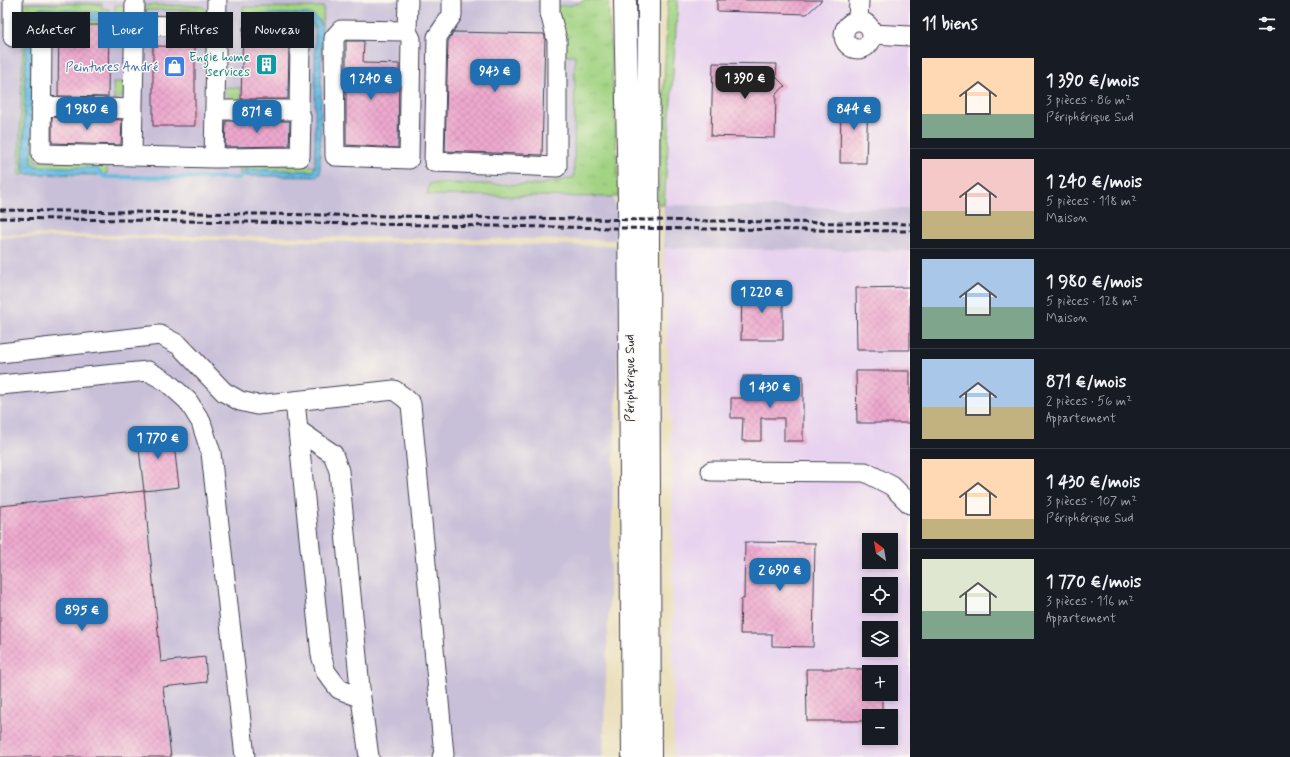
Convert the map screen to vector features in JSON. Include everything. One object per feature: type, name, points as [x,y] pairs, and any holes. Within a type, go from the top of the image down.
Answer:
[{"type":"highway","name":"Périphérique Sud","points":[[625,0],[629,201],[633,757]]},
{"type":"highway","name":"Périphérique Sud","points":[[649,0],[648,242],[650,757]]},
{"type":"street","points":[[13,0],[13,12]]},
{"type":"street","points":[[135,0],[135,12]]},
{"type":"street","points":[[217,0],[217,12]]},
{"type":"street","points":[[407,31],[340,30],[334,38],[335,156],[409,159],[411,39],[407,31],[408,0]]},
{"type":"street","points":[[452,0],[452,15],[437,37],[434,162],[557,167],[557,40],[550,13],[550,0]]},
{"type":"street","points":[[858,21],[859,0]]},
{"type":"street","points":[[858,21],[868,25],[873,34],[870,44],[860,50],[850,47],[846,43],[844,37],[844,31],[847,26],[852,22],[858,21]]},
{"type":"street","points":[[873,34],[910,36]]},
{"type":"street","points":[[42,48],[41,154],[214,158],[300,157],[300,48]]},
{"type":"street","points":[[132,156],[134,48]]},
{"type":"street","points":[[214,158],[216,48]]},
{"type":"street","points":[[41,106],[133,109]]},
{"type":"street","points":[[215,110],[299,110]]},
{"type":"street","points":[[0,353],[160,335],[179,345],[224,392],[240,401],[257,405],[394,390],[411,404],[444,755],[442,757]]},
{"type":"street","points":[[0,384],[148,371],[167,382],[188,401],[201,422],[211,453],[246,757]]},
{"type":"street","points":[[295,401],[321,655],[326,672],[339,689],[361,698]]},
{"type":"street","points":[[298,430],[333,454],[339,471],[361,698],[369,757]]},
{"type":"street","points":[[711,471],[865,472],[892,486],[910,504]]},
{"type":"shaded area","points":[[0,0],[599,0],[613,197],[625,240],[0,234]]},
{"type":"shaded area","points":[[678,0],[910,0],[910,209],[664,205]]},
{"type":"shaded area","points":[[664,205],[910,209],[910,251],[664,248]]},
{"type":"shaded area","points":[[0,237],[622,246],[603,757],[0,757]]},
{"type":"shaded area","points":[[664,248],[910,251],[910,757],[674,757],[672,467]]},
{"type":"green space","points":[[585,0],[608,0],[619,197],[427,195],[430,183],[537,185],[574,178],[575,55],[562,55],[556,6],[571,5]]},
{"type":"green space","points":[[668,0],[678,0],[664,205],[658,205]]},
{"type":"green space","points":[[24,3],[102,4],[102,9],[109,9],[109,12],[98,12],[98,15],[90,16],[90,12],[24,12]]},
{"type":"green space","points":[[115,5],[124,5],[128,8],[128,12],[115,12]]},
{"type":"green space","points":[[148,5],[201,6],[208,12],[196,12],[196,10],[145,10],[145,12],[142,12],[144,7]]},
{"type":"green space","points":[[243,7],[324,7],[322,26],[320,20],[314,20],[314,12],[243,12]]},
{"type":"green space","points":[[90,21],[98,21],[98,25],[90,25]]},
{"type":"green space","points":[[23,48],[25,48],[23,171],[26,174],[19,175]]},
{"type":"green space","points":[[34,48],[38,48],[36,161],[107,162],[107,174],[96,175],[102,172],[36,166],[32,164]]},
{"type":"green space","points":[[113,82],[127,82],[124,94],[114,101]]},
{"type":"green space","points":[[225,87],[241,88],[241,102],[230,100],[225,93]]},
{"type":"green space","points":[[240,164],[315,166],[313,171],[245,169],[242,173],[245,176],[240,176]]},
{"type":"water","points":[[43,8],[89,12],[32,12]]},
{"type":"water","points":[[90,12],[98,13],[98,21],[90,21]]},
{"type":"water","points":[[314,16],[320,21],[322,26],[320,173],[317,177],[245,176],[242,173],[245,169],[313,171],[315,166]]},
{"type":"water","points":[[25,48],[34,48],[32,163],[36,166],[98,168],[102,172],[96,175],[26,174],[23,171]]},
{"type":"building","points":[[717,0],[822,0],[807,14],[717,11]]},
{"type":"building","points":[[90,25],[98,25],[98,48],[109,48],[108,97],[58,96],[59,48],[90,48]]},
{"type":"building","points":[[454,32],[544,34],[542,155],[445,151],[448,41]]},
{"type":"building","points":[[346,41],[364,41],[363,63],[399,64],[398,148],[346,145]]},
{"type":"building","name":"Peintures André","points":[[158,46],[166,46],[166,48],[195,48],[195,126],[153,126],[153,48],[158,48]]},
{"type":"building","name":"Engie home services","points":[[242,48],[289,48],[288,99],[241,99]]},
{"type":"building","points":[[713,63],[777,64],[776,77],[785,86],[776,94],[775,138],[711,136]]},
{"type":"building","points":[[841,100],[868,100],[866,163],[840,163]]},
{"type":"building","points":[[52,117],[122,120],[121,145],[52,143]]},
{"type":"building","points":[[226,121],[290,121],[289,146],[225,147]]},
{"type":"building","points":[[910,287],[910,350],[857,350],[856,288]]},
{"type":"building","points":[[742,288],[783,288],[783,340],[741,340]]},
{"type":"building","points":[[856,371],[910,371],[910,423],[857,423]]},
{"type":"building","points":[[743,376],[762,376],[761,399],[784,399],[785,376],[803,376],[803,441],[784,441],[784,418],[761,418],[761,441],[742,441],[743,418],[731,418],[731,398],[743,398]]},
{"type":"building","points":[[172,428],[179,487],[144,491],[137,432]]},
{"type":"building","points":[[144,491],[161,662],[205,657],[207,682],[163,687],[171,757],[0,757],[0,506]]},
{"type":"building","points":[[745,542],[815,543],[813,647],[772,646],[772,634],[740,634],[741,599],[744,599]]},
{"type":"building","points":[[806,669],[862,669],[862,701],[882,701],[882,709],[862,709],[862,721],[807,721]]},
{"type":"waterway","points":[[99,173],[106,177],[240,178],[244,174]]},
{"type":"railway","points":[[0,210],[910,224]]},
{"type":"railway","points":[[0,218],[615,228],[910,231]]},
{"type":"place","name":"Engie home services","points":[[266,64]]},
{"type":"place","name":"Peintures André","points":[[174,67]]}]
